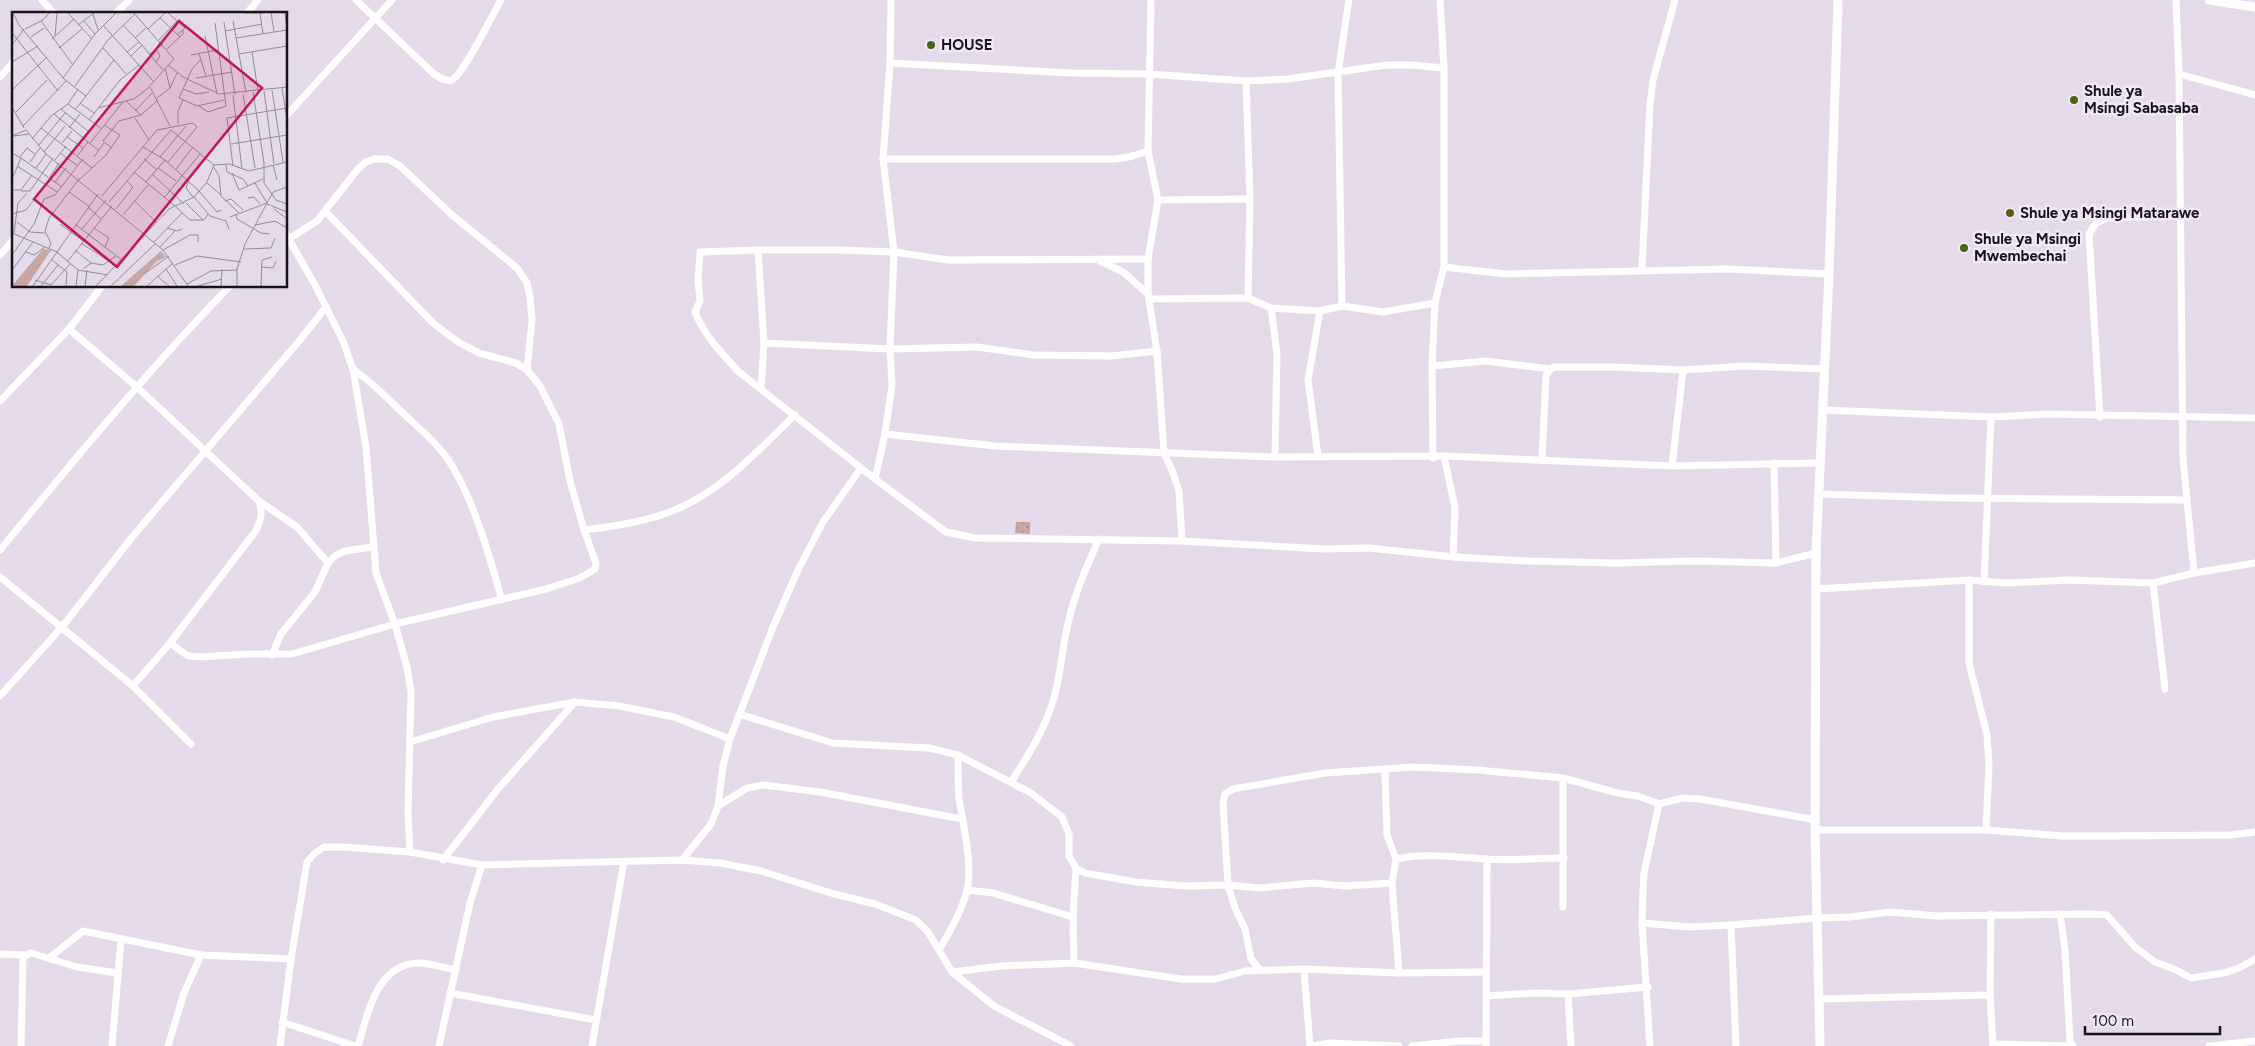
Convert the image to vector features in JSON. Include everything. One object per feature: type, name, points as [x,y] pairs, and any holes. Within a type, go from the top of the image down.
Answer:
[{"type":"street","points":[[42,0],[52,12]]},
{"type":"street","points":[[117,12],[129,0]]},
{"type":"street","points":[[248,12],[258,0]]},
{"type":"street","points":[[356,0],[434,74],[442,79],[449,80],[456,76],[469,58],[501,0]]},
{"type":"street","points":[[288,114],[392,0]]},
{"type":"street","points":[[875,479],[886,434],[892,385],[890,349],[894,252],[883,159],[890,63],[891,0]]},
{"type":"street","points":[[1151,0],[1148,151],[1158,200],[1148,258],[1148,297],[1157,351],[1164,453],[1179,491],[1182,541]]},
{"type":"street","points":[[1342,306],[1338,73],[1349,0]]},
{"type":"street","points":[[1432,458],[1432,366],[1435,304],[1444,267],[1444,68],[1440,0]]},
{"type":"street","points":[[1642,269],[1650,104],[1653,80],[1675,0]]},
{"type":"street","points":[[1820,1046],[1816,830],[1816,553],[1823,410],[1823,369],[1829,274],[1838,0]]},
{"type":"street","points":[[2176,0],[2179,74],[2183,458],[2194,573]]},
{"type":"street","points":[[2209,0],[2255,7]]},
{"type":"street","points":[[0,77],[12,63]]},
{"type":"street","points":[[890,63],[1072,73],[1150,74],[1246,81],[1338,73],[1387,65],[1411,64],[1444,68]]},
{"type":"street","points":[[2179,74],[2255,95]]},
{"type":"street","points":[[1246,81],[1250,199],[1248,298]]},
{"type":"street","points":[[883,159],[1114,159],[1148,151]]},
{"type":"street","points":[[288,236],[317,221],[358,169],[366,162],[374,159],[388,159],[400,166],[452,215],[517,268],[527,283],[532,320],[527,370]]},
{"type":"street","points":[[1158,200],[1250,199]]},
{"type":"street","points":[[170,643],[188,656],[272,655],[307,651],[395,624],[546,590],[580,578],[595,569],[596,563],[570,481],[559,424],[540,386],[527,370],[516,363],[479,353],[458,342],[434,323],[326,212]]},
{"type":"street","points":[[2100,417],[2089,234],[2096,223],[2108,218],[2180,216]]},
{"type":"street","points":[[288,239],[326,307],[343,342],[353,369],[366,447],[376,573],[395,624],[408,667],[411,692],[408,814],[410,852]]},
{"type":"street","points":[[0,255],[12,241]]},
{"type":"street","points":[[758,250],[764,343],[760,389]]},
{"type":"street","points":[[1148,258],[948,260],[894,252],[840,250],[700,252],[698,280],[700,301],[695,312],[699,323],[721,353],[739,372],[946,532],[975,538],[1182,541],[1324,549],[1369,548],[1453,557],[1538,561],[1776,563],[1816,553]]},
{"type":"street","points":[[1087,259],[1104,262],[1123,272],[1148,297],[1248,298],[1271,308],[1320,311],[1342,306],[1382,312],[1435,304]]},
{"type":"street","points":[[1444,267],[1507,274],[1642,269],[1728,269],[1829,274]]},
{"type":"street","points":[[0,401],[69,329],[100,288]]},
{"type":"street","points":[[0,550],[137,387],[228,288]]},
{"type":"street","points":[[0,696],[62,627],[133,536],[326,307]]},
{"type":"street","points":[[1271,308],[1277,354],[1275,457]]},
{"type":"street","points":[[1318,456],[1308,380],[1320,311]]},
{"type":"street","points":[[69,329],[137,387],[259,501],[297,527],[328,564]]},
{"type":"street","points":[[764,343],[937,350],[977,347],[1034,355],[1111,356],[1157,351]]},
{"type":"street","points":[[1432,366],[1486,361],[1550,369],[1597,367],[1683,370],[1745,366],[1823,369]]},
{"type":"street","points":[[353,369],[375,385],[420,428],[437,445],[455,470],[470,500],[502,600]]},
{"type":"street","points":[[1542,459],[1546,376],[1550,369]]},
{"type":"street","points":[[1672,466],[1683,370]]},
{"type":"street","points":[[1823,410],[1991,417],[2046,414],[2100,417],[2183,416],[2255,418]]},
{"type":"street","points":[[584,530],[618,526],[677,510],[724,481],[795,415]]},
{"type":"street","points":[[1984,582],[1991,417]]},
{"type":"street","points":[[886,434],[995,446],[1275,457],[1432,458],[1444,456],[1672,466],[1819,463]]},
{"type":"street","points":[[1444,456],[1456,508],[1453,557]]},
{"type":"street","points":[[1774,463],[1776,563]]},
{"type":"street","points":[[682,860],[712,824],[718,806],[723,766],[730,738],[773,627],[798,570],[823,522],[861,468]]},
{"type":"street","points":[[1818,494],[1987,499],[2186,500]]},
{"type":"street","points":[[133,686],[170,643],[255,532],[261,520],[262,511],[259,501]]},
{"type":"street","points":[[1011,782],[1037,741],[1051,707],[1062,669],[1066,634],[1073,602],[1099,539]]},
{"type":"street","points":[[272,655],[281,634],[315,592],[328,564],[335,556],[345,551],[373,547]]},
{"type":"street","points":[[1816,589],[1969,580],[2006,583],[2069,580],[2153,583],[2194,573],[2255,563]]},
{"type":"street","points":[[0,577],[133,686],[191,744]]},
{"type":"street","points":[[1969,580],[1969,663],[1986,735],[1989,765],[1986,830]]},
{"type":"street","points":[[2153,583],[2165,688]]},
{"type":"street","points":[[410,742],[493,717],[575,702],[619,706],[674,717],[730,738]]},
{"type":"street","points":[[443,860],[498,789],[575,702]]},
{"type":"street","points":[[739,714],[833,743],[929,748],[958,755],[1032,793],[1062,817],[1069,834],[1070,856],[1076,868],[1072,916],[1074,963]]},
{"type":"street","points":[[939,950],[951,928],[967,890],[967,862],[959,796],[958,755]]},
{"type":"street","points":[[1260,970],[1251,959],[1245,929],[1235,908],[1228,885],[1223,803],[1225,794],[1228,791],[1325,773],[1413,767],[1477,770],[1563,778],[1618,793],[1638,796],[1659,804],[1683,798],[1700,799],[1816,820]]},
{"type":"street","points":[[1385,770],[1387,835],[1396,859],[1392,883],[1399,973]]},
{"type":"street","points":[[1563,778],[1563,907]]},
{"type":"street","points":[[718,806],[747,788],[763,785],[820,792],[962,819]]},
{"type":"street","points":[[1650,1046],[1648,987],[1642,924],[1644,873],[1659,804]]},
{"type":"street","points":[[1816,830],[1986,830],[2062,836],[2230,835],[2255,832]]},
{"type":"street","points":[[280,1046],[291,959],[308,862],[314,854],[324,847],[344,846],[410,852],[443,860],[482,865],[682,860],[720,863],[761,871],[899,912],[916,920],[928,932],[952,972],[994,1006],[1072,1046]]},
{"type":"street","points":[[1396,859],[1433,855],[1487,859],[1564,858]]},
{"type":"street","points":[[1412,1046],[1458,1041],[1486,1043],[1487,859]]},
{"type":"street","points":[[592,1046],[624,861]]},
{"type":"street","points":[[438,1046],[470,903],[482,865]]},
{"type":"street","points":[[1076,868],[1085,873],[1136,882],[1185,886],[1228,885],[1260,888],[1313,883],[1345,886],[1392,883]]},
{"type":"street","points":[[967,890],[993,893],[1072,916]]},
{"type":"street","points":[[1642,924],[1690,927],[1731,926],[1890,912],[1937,916],[1991,914],[2107,915],[2135,947],[2155,962],[2174,968],[2191,978],[2224,973],[2255,959]]},
{"type":"street","points":[[1991,914],[1990,995],[1993,1045],[2068,1046]]},
{"type":"street","points":[[2060,914],[2065,949],[2070,1042],[2073,1046]]},
{"type":"street","points":[[1731,926],[1736,1046]]},
{"type":"street","points":[[49,958],[83,931],[201,955],[291,959]]},
{"type":"street","points":[[112,1046],[122,940]]},
{"type":"street","points":[[0,954],[26,955],[31,953],[77,967],[118,973]]},
{"type":"street","points":[[21,1046],[23,959],[26,955]]},
{"type":"street","points":[[168,1046],[181,1001],[201,955]]},
{"type":"street","points":[[282,1022],[356,1046],[375,992],[388,974],[402,967],[420,963],[456,970]]},
{"type":"street","points":[[952,972],[1002,966],[1074,963],[1180,979],[1216,980],[1245,971],[1260,970],[1304,969],[1399,973],[1485,972]]},
{"type":"street","points":[[1304,969],[1311,1046],[1329,1043],[1399,1046]]},
{"type":"street","points":[[1487,996],[1535,993],[1568,994],[1648,987]]},
{"type":"street","points":[[450,993],[596,1020]]},
{"type":"street","points":[[1568,994],[1571,1046]]},
{"type":"street","points":[[1818,999],[1990,995]]},
{"type":"street","points":[[2209,1046],[2255,1041]]},
{"type":"shaded area","points":[[1016,522],[1030,522],[1030,534],[1015,533]]},
{"type":"place","name":"HOUSE","points":[[931,45]]},
{"type":"place","name":"Shule ya Msingi Sabasaba","points":[[2074,100]]},
{"type":"place","name":"Shule ya Msingi Matarawe","points":[[2010,213]]},
{"type":"place","name":"Shule ya Msingi Mwembechai","points":[[1964,248]]}]
